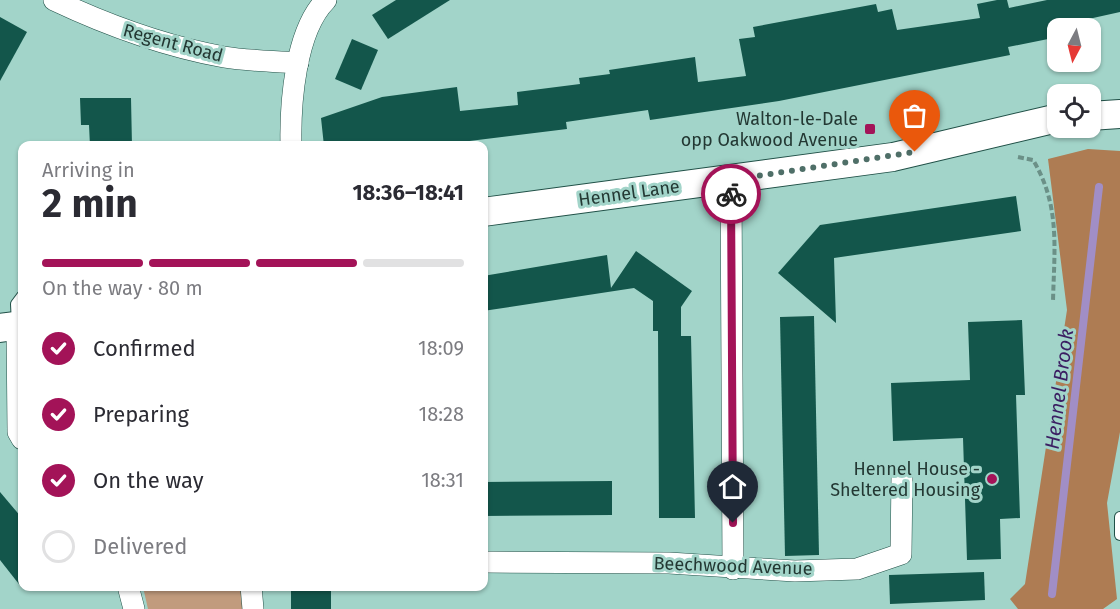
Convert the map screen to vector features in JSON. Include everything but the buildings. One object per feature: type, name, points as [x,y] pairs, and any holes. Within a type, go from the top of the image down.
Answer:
[{"type":"main road","points":[[1101,115],[1120,114]]},
{"type":"main road","name":"Hennel Lane","points":[[488,211],[893,157],[1047,121]]},
{"type":"street","name":"Regent Road","points":[[54,0],[104,24],[164,43],[226,57],[298,63]]},
{"type":"street","points":[[291,141],[298,63],[307,28],[326,0]]},
{"type":"street","points":[[731,180],[733,569]]},
{"type":"street","points":[[13,326],[18,432]]},
{"type":"street","name":"Beechwood Avenue","points":[[488,562],[669,563],[733,569],[857,569],[901,554],[902,475]]},
{"type":"street","points":[[129,591],[134,609]]},
{"type":"street","points":[[251,591],[253,609]]},
{"type":"lane","points":[[13,326],[18,301]]},
{"type":"lane","points":[[1120,518],[1120,535]]},
{"type":"path","points":[[1005,131],[1014,156],[1033,160],[1047,183],[1054,220],[1053,302]]},
{"type":"shaded area","points":[[1088,149],[1120,151],[1120,432],[1107,503],[1117,599],[1103,609],[1018,609],[1010,599],[1025,584],[1067,310],[1048,159]]},
{"type":"shaded area","points":[[144,591],[244,591],[246,609],[148,609]]},
{"type":"waterway","name":"Hennel Brook","points":[[1052,594],[1099,187]]},
{"type":"way so far","points":[[731,194],[731,180],[915,152]]},
{"type":"place","name":"Walton-le-Dale opp Oakwood Avenue","points":[[870,129]]},
{"type":"place","name":"Hennel House - Sheltered Housing","points":[[992,479]]},
{"type":"route","points":[[731,194],[733,523]]}]
